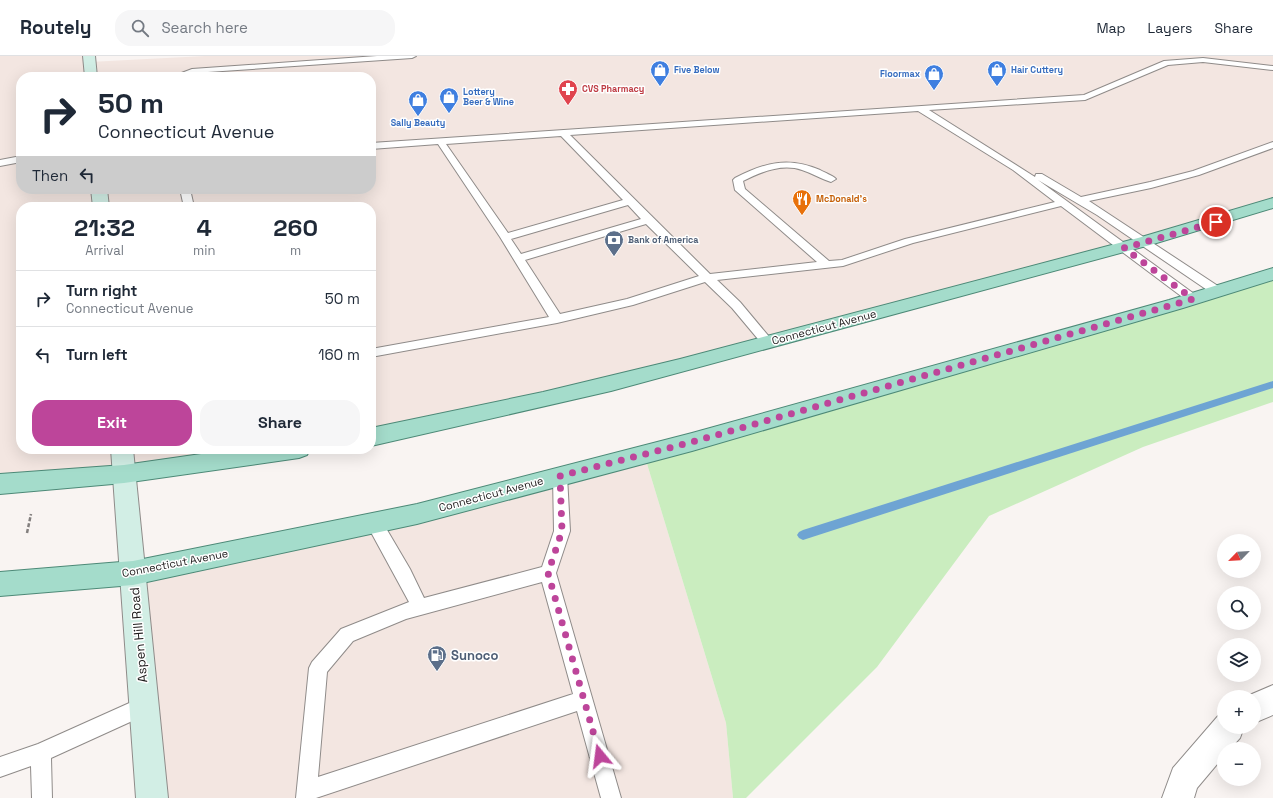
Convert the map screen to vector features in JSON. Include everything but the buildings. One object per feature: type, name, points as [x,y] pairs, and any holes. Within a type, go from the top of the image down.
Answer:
[{"type":"main road","name":"Connecticut Avenue","points":[[376,436],[643,376],[1124,248],[1202,226],[1273,203]]},
{"type":"main road","name":"Connecticut Avenue","points":[[0,584],[133,573],[417,514],[692,442],[1193,299],[1273,274]]},
{"type":"main road","points":[[0,484],[124,474],[264,454]]},
{"type":"street","points":[[89,56],[91,72]]},
{"type":"street","name":"Aspen Hill Road","points":[[122,454],[152,798]]},
{"type":"street","points":[[1261,705],[1273,700]]},
{"type":"street","points":[[1178,798],[1184,779],[1223,734]]},
{"type":"lane","points":[[189,72],[412,56]]},
{"type":"lane","points":[[376,146],[1085,96],[1167,63],[1203,60],[1273,68]]},
{"type":"lane","points":[[920,108],[1016,168],[1193,299]]},
{"type":"lane","points":[[563,133],[706,278],[736,305],[767,342]]},
{"type":"lane","points":[[440,141],[519,258],[557,318]]},
{"type":"lane","points":[[1080,200],[1151,185],[1196,173],[1273,146]]},
{"type":"lane","points":[[0,163],[16,160]]},
{"type":"lane","points":[[827,265],[740,190],[738,180],[751,173],[778,165],[799,165],[832,179]]},
{"type":"lane","points":[[1016,168],[1041,177],[1080,200],[1217,291]]},
{"type":"lane","points":[[505,237],[630,201]]},
{"type":"lane","points":[[376,352],[557,318],[629,302],[706,278],[843,264],[909,241],[1063,203]]},
{"type":"lane","points":[[519,258],[648,220]]},
{"type":"lane","points":[[560,476],[562,531],[548,573],[611,798]]},
{"type":"lane","points":[[374,523],[404,574],[420,607]]},
{"type":"lane","points":[[548,573],[404,611],[347,634],[318,668],[307,794],[584,700]]},
{"type":"lane","points":[[0,767],[41,753],[144,705]]},
{"type":"lane","points":[[41,753],[42,798]]},
{"type":"path","points":[[27,533],[31,514]]},
{"type":"shaded area","points":[[0,56],[89,56],[89,62],[205,56],[1273,56],[1273,202],[1144,242],[376,436],[376,202],[16,202],[16,454],[256,454],[0,484]]},
{"type":"shaded area","points":[[644,454],[726,723],[733,798],[152,798],[133,573]]},
{"type":"green space","points":[[1273,274],[1273,402],[1143,447],[989,516],[877,667],[746,798],[733,798],[726,723],[644,454]]},
{"type":"waterway","points":[[803,535],[1273,384]]},
{"type":"place","name":"Five Below","points":[[660,87]]},
{"type":"place","name":"Hair Cuttery","points":[[997,87]]},
{"type":"place","name":"Floormax","points":[[934,91]]},
{"type":"place","name":"CVS Pharmacy","points":[[568,106]]},
{"type":"place","name":"Lottery Beer & Wine","points":[[449,114]]},
{"type":"place","name":"Sally Beauty","points":[[418,117]]},
{"type":"place","name":"McDonald's","points":[[802,216]]},
{"type":"place","name":"Bank of America","points":[[614,257]]},
{"type":"place","name":"Sunoco","points":[[437,672]]},
{"type":"route","points":[[600,756],[548,573],[562,531],[560,476],[692,442],[1193,299],[1124,248],[1216,222]]}]
